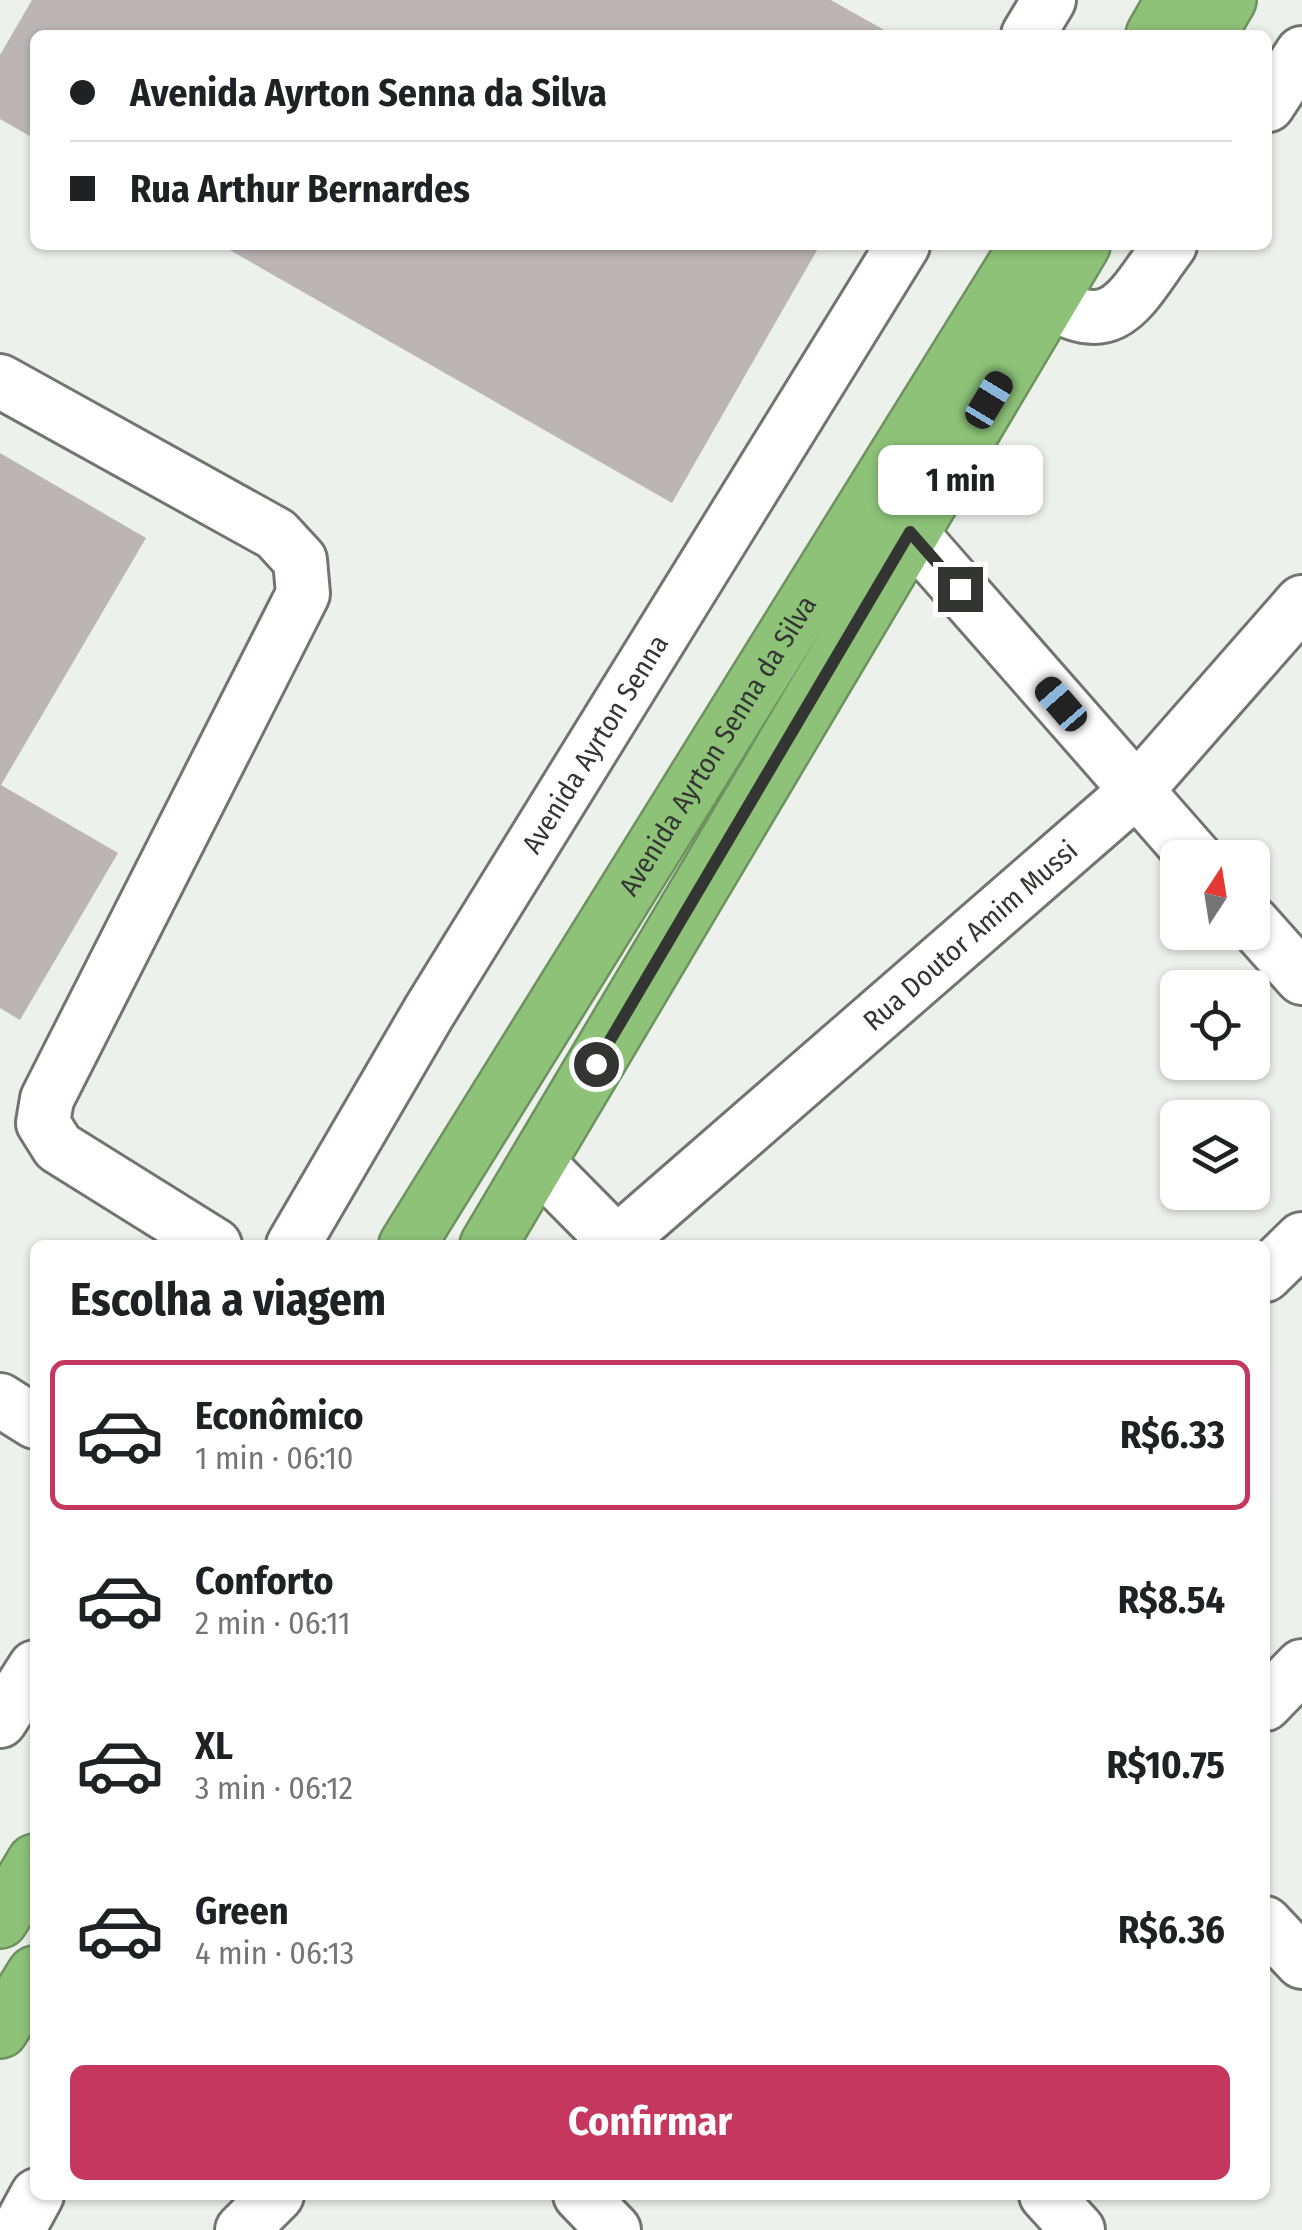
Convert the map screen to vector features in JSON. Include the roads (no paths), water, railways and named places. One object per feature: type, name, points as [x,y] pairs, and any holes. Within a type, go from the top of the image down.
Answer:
[{"type":"highway","points":[[1157,30],[1174,0]]},
{"type":"highway","points":[[1211,30],[1228,0]]},
{"type":"highway","name":"Avenida Ayrton Senna da Silva","points":[[410,1240],[1025,250]]},
{"type":"highway","name":"Avenida Ayrton Senna da Silva","points":[[491,1240],[1079,250]]},
{"type":"highway","points":[[380,1240],[510,1074]]},
{"type":"highway","points":[[0,1920],[30,1870]]},
{"type":"highway","points":[[0,2030],[30,1982]]},
{"type":"street","points":[[1272,99],[1302,53]]},
{"type":"street","name":"Avenida Ayrton Senna","points":[[295,1240],[428,1012],[900,250]]},
{"type":"street","points":[[1049,301],[1074,316],[1091,320],[1109,316],[1129,299],[1166,250]]},
{"type":"street","points":[[0,381],[276,534],[300,560],[304,594],[47,1098],[43,1123],[58,1146],[206,1240]]},
{"type":"street","points":[[910,532],[1180,840]]},
{"type":"street","name":"Rua Doutor Amim Mussi","points":[[621,1240],[1137,790],[1302,602]]},
{"type":"street","points":[[1270,942],[1302,978]]},
{"type":"street","points":[[538,1164],[612,1240]]},
{"type":"street","points":[[1270,1269],[1302,1239]]},
{"type":"street","points":[[0,1400],[30,1419]]},
{"type":"street","points":[[1270,1699],[1302,1666]]},
{"type":"street","points":[[0,1721],[30,1675]]},
{"type":"street","points":[[1270,1928],[1302,1962]]},
{"type":"street","points":[[18,2230],[33,2200]]},
{"type":"street","points":[[242,2230],[272,2200]]},
{"type":"street","points":[[585,2200],[614,2230]]},
{"type":"street","points":[[1051,2200],[1078,2230]]}]
